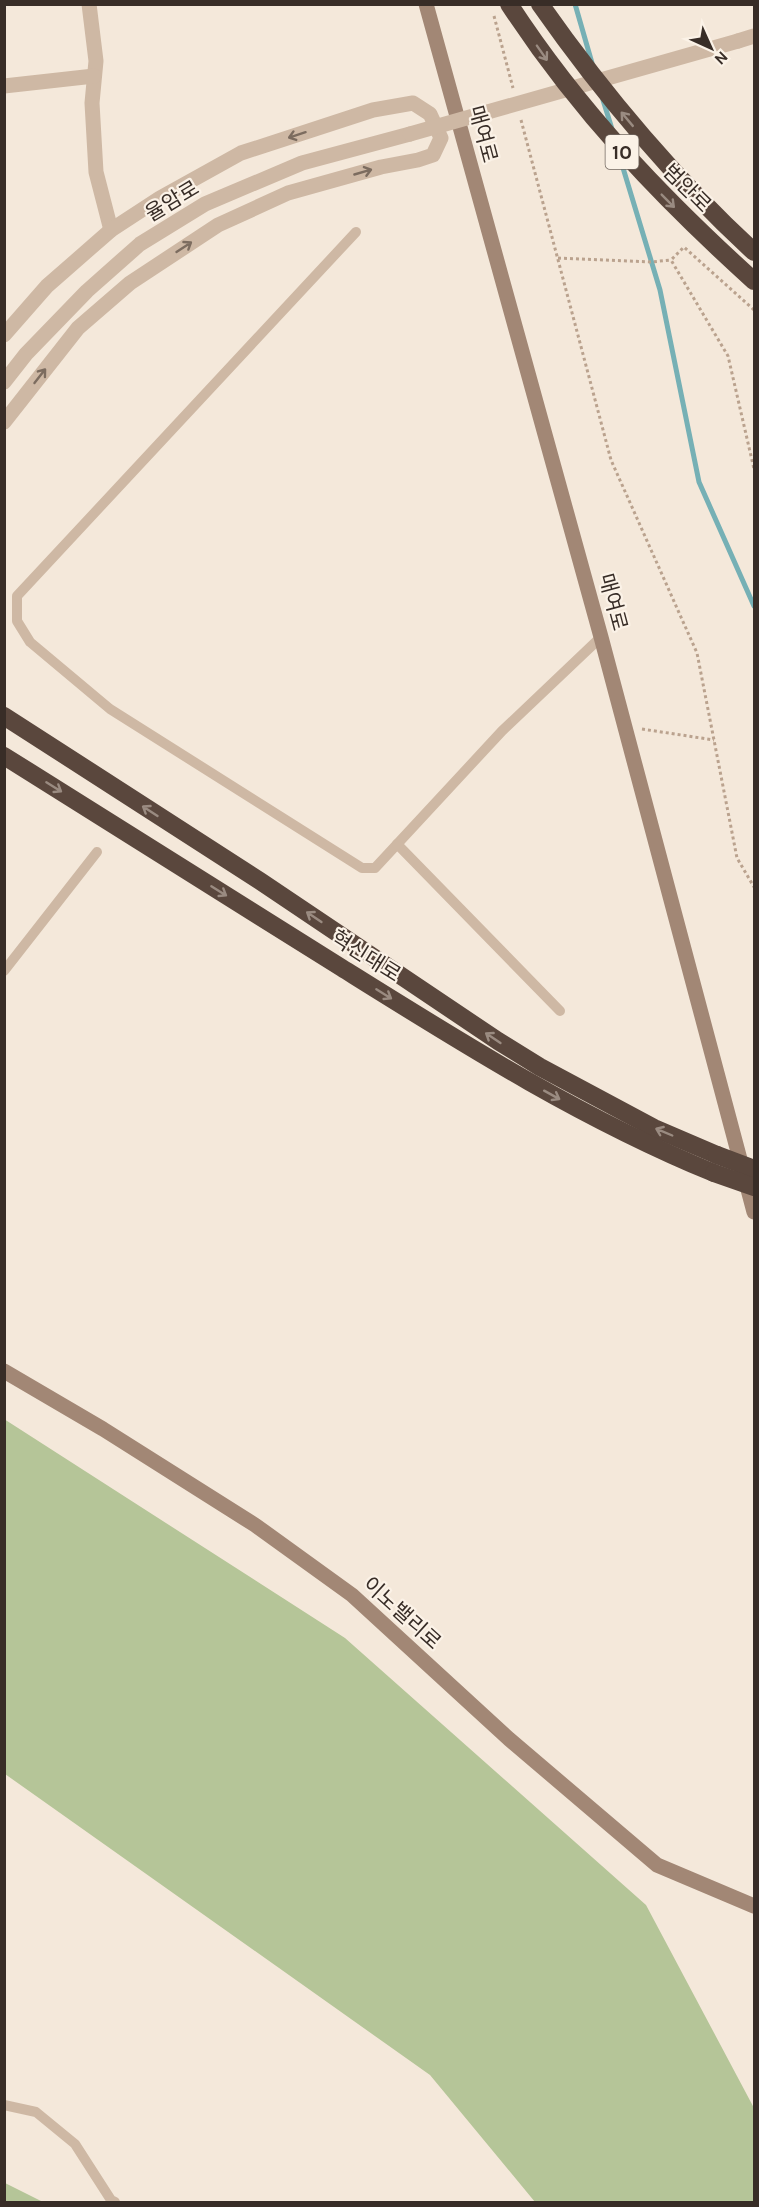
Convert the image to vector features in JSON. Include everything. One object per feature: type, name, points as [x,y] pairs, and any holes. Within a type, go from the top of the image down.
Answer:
[{"type":"highway","name":"범안로","points":[[509,4],[558,76],[605,133],[647,180],[754,281]]},
{"type":"highway","name":"범안로","points":[[540,4],[588,70],[652,147],[754,252]]},
{"type":"highway","points":[[4,716],[260,881],[498,1041],[754,1187]]},
{"type":"highway","name":"혁신대로","points":[[4,756],[470,1048],[570,1105],[625,1133],[716,1164]]},
{"type":"highway","points":[[716,1164],[754,1169]]},
{"type":"street","points":[[89,4],[96,61],[92,103],[96,172],[111,230]]},
{"type":"street","name":"매여로","points":[[426,4],[601,637],[754,1212]]},
{"type":"street","name":"율암로","points":[[4,382],[26,354],[87,291],[140,244],[204,204],[302,163],[754,36]]},
{"type":"street","points":[[4,86],[94,76]]},
{"type":"street","points":[[4,335],[47,286],[111,230],[160,198],[241,153],[373,110],[413,103],[430,114],[441,138],[433,155],[288,193],[208,231],[130,283],[78,328],[4,422]]},
{"type":"street","name":"이노밸리로","points":[[4,1371],[103,1429],[255,1525],[352,1595],[509,1738],[657,1865],[754,1906]]},
{"type":"lane","points":[[356,232],[17,596],[17,621],[30,642],[110,709],[362,868],[375,868],[502,731],[601,637]]},
{"type":"lane","points":[[397,844],[560,1011]]},
{"type":"lane","points":[[4,971],[97,852]]},
{"type":"lane","points":[[4,2105],[36,2112],[75,2144],[111,2200],[115,2202]]},
{"type":"path","points":[[494,16],[515,97]]},
{"type":"path","points":[[521,120],[611,460],[697,653],[738,858],[754,887]]},
{"type":"path","points":[[558,258],[651,262],[671,260],[684,247],[754,310]]},
{"type":"path","points":[[671,260],[728,356],[754,469]]},
{"type":"path","points":[[624,726],[714,740]]},
{"type":"green space","points":[[4,1419],[345,1638],[646,1905],[754,2108],[754,2202],[535,2202],[430,2075],[5,1774]]},
{"type":"green space","points":[[5,2183],[43,2202],[5,2202]]},
{"type":"waterway","points":[[575,4],[592,63]]},
{"type":"waterway","points":[[603,100],[612,129]]},
{"type":"waterway","points":[[620,158],[660,290],[699,482],[754,606]]}]
